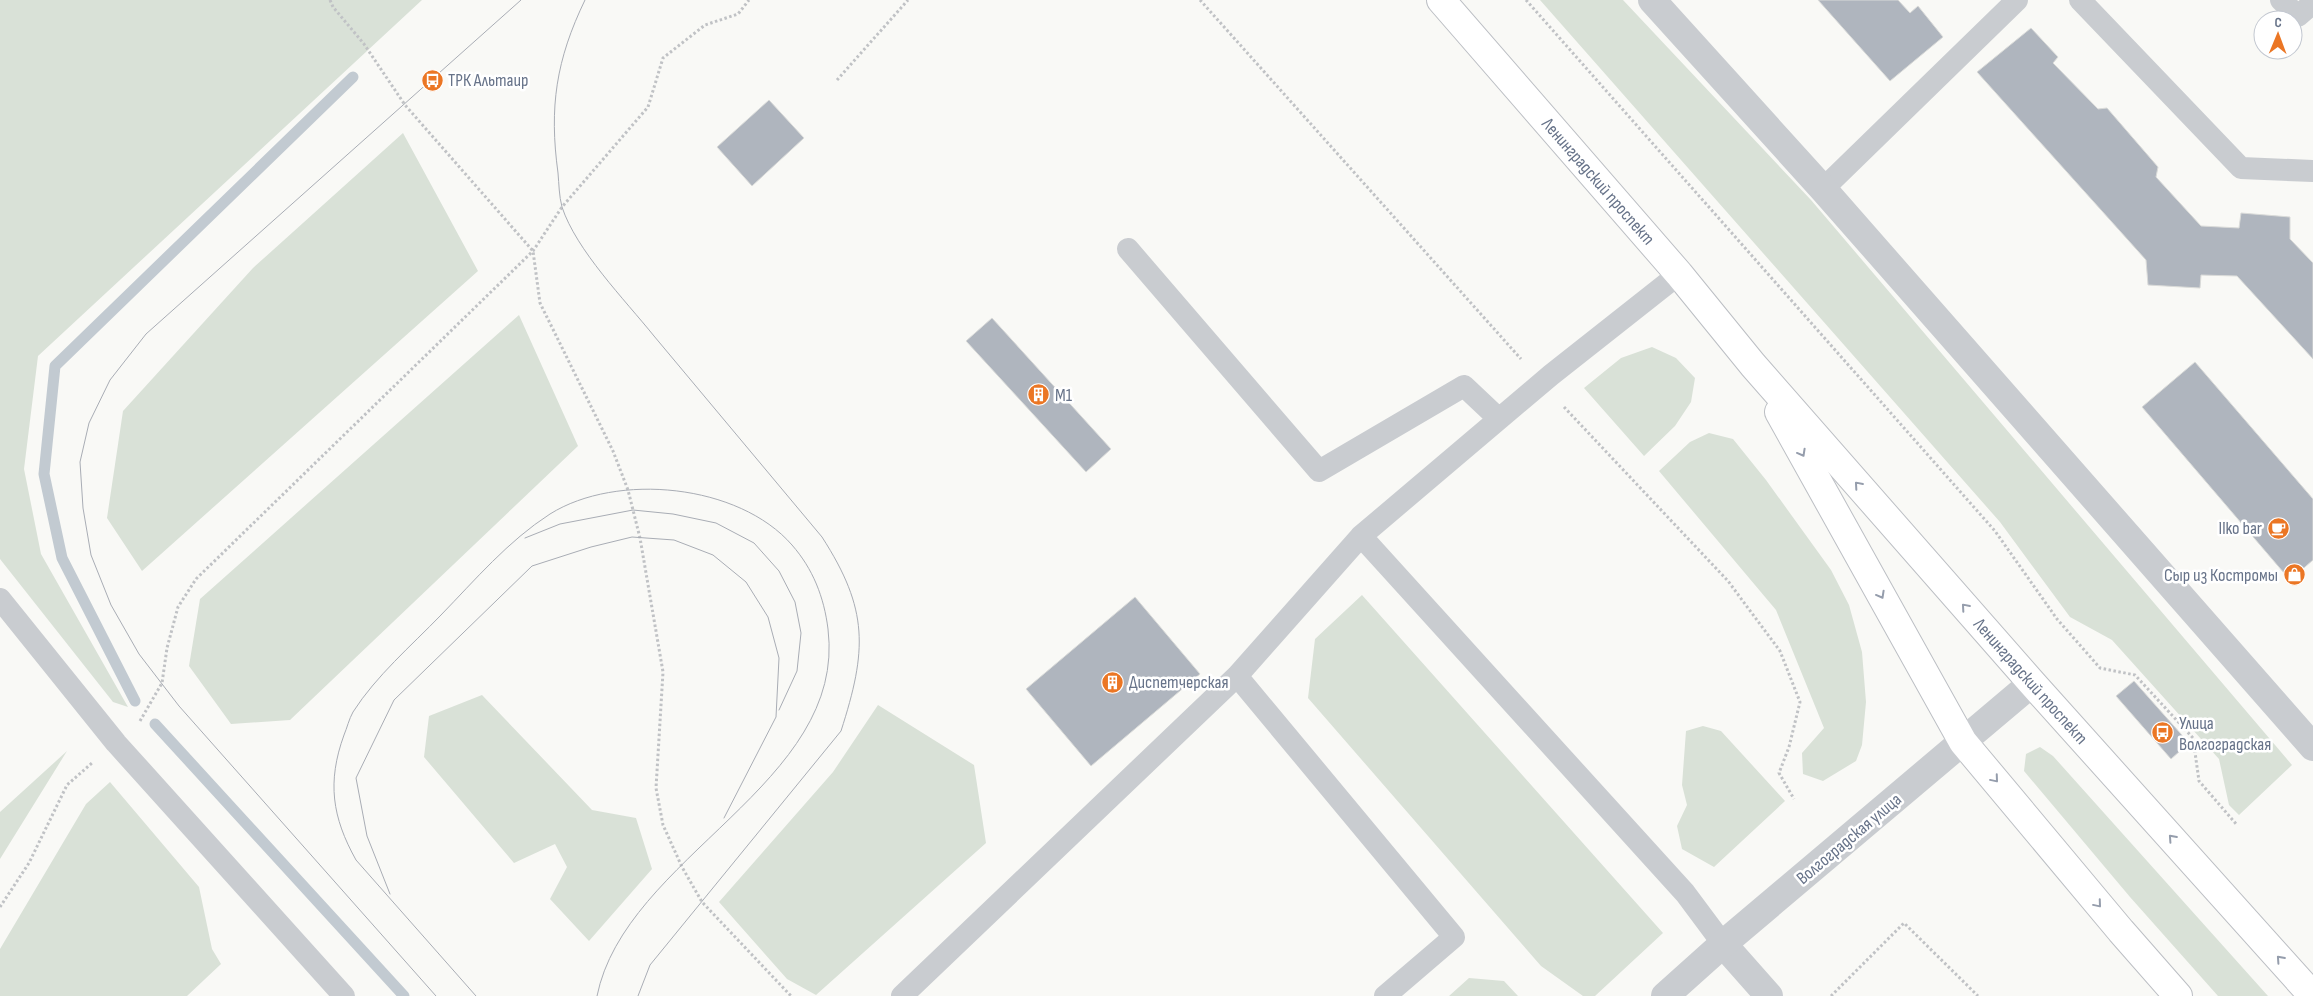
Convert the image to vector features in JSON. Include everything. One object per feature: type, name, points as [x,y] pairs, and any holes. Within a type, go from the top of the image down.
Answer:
[{"type":"main road","name":"Ленинградский проспект","points":[[1442,0],[1679,274],[1753,365],[2032,683],[2313,996]]},
{"type":"main road","name":"Ленинградский проспект","points":[[1753,365],[1963,742],[2121,931],[2178,996]]},
{"type":"street","points":[[1652,0],[1823,189],[2313,747]]},
{"type":"street","name":"Волгоградская улица","points":[[1666,996],[1723,944],[2032,683]]},
{"type":"street","points":[[1723,944],[1768,996]]},
{"type":"lane","points":[[2080,0],[2241,168],[2313,171]]},
{"type":"lane","points":[[2281,0],[2298,16],[2313,3]]},
{"type":"lane","points":[[1823,189],[2008,3]]},
{"type":"lane","points":[[1128,249],[1319,471],[1464,386],[1499,419]]},
{"type":"lane","points":[[902,996],[1237,676],[1360,536],[1499,419],[1679,274]]},
{"type":"lane","points":[[1360,536],[1685,893],[1723,944]]},
{"type":"lane","points":[[0,599],[116,743],[344,996]]},
{"type":"lane","points":[[1237,676],[1454,937],[1385,996]]},
{"type":"path","points":[[330,0],[333,7],[364,44],[405,105],[533,251],[540,303],[613,451],[628,490],[640,538],[663,672],[656,788],[662,825],[682,867],[702,902],[786,993],[791,996]]},
{"type":"path","points":[[0,907],[29,863],[67,785],[139,722],[162,683],[167,648],[178,607],[196,578],[533,251],[562,207],[648,107],[663,58],[705,25],[738,14],[749,0]]},
{"type":"path","points":[[837,80],[908,0]]},
{"type":"path","points":[[1526,0],[1995,531],[2057,619],[2100,668],[2135,675],[2192,738],[2199,781],[2237,825]]},
{"type":"path","points":[[1832,996],[1904,924],[1978,996]]},
{"type":"shaded area","points":[[0,0],[422,0],[38,356],[24,469],[41,554],[128,707],[113,702],[0,559]]},
{"type":"shaded area","points":[[1540,0],[1623,0],[1811,200],[2292,765],[2239,815],[2229,805],[2219,759],[2112,640],[2070,617],[2000,522]]},
{"type":"shaded area","points":[[403,133],[478,271],[142,571],[107,518],[123,411],[253,268]]},
{"type":"shaded area","points":[[519,315],[578,446],[290,720],[231,724],[189,666],[200,599]]},
{"type":"shaded area","points":[[1652,347],[1676,358],[1695,378],[1691,402],[1675,426],[1644,456],[1584,388],[1621,358]]},
{"type":"shaded area","points":[[1709,433],[1733,439],[1766,480],[1831,570],[1849,605],[1862,652],[1866,702],[1862,745],[1856,761],[1823,781],[1803,774],[1802,753],[1824,728],[1776,610],[1659,471],[1690,442]]},
{"type":"shaded area","points":[[1362,595],[1663,933],[1595,996],[1583,996],[1541,966],[1308,698],[1315,639]]},
{"type":"shaded area","points":[[482,695],[592,810],[636,818],[652,869],[589,941],[550,899],[567,867],[555,844],[514,863],[424,757],[429,716]]},
{"type":"shaded area","points":[[878,705],[974,765],[986,843],[816,995],[787,979],[719,902],[833,772]]},
{"type":"shaded area","points":[[1703,726],[1721,731],[1785,801],[1714,867],[1682,849],[1677,826],[1687,805],[1682,785],[1686,731]]},
{"type":"shaded area","points":[[2040,747],[2053,756],[2268,996],[2218,996],[2130,897],[2024,771],[2026,754]]},
{"type":"shaded area","points":[[67,751],[0,859],[0,812]]},
{"type":"shaded area","points":[[110,782],[199,887],[212,949],[221,964],[187,996],[0,996],[0,949],[86,804]]},
{"type":"shaded area","points":[[1469,978],[1504,981],[1518,996],[1449,996]]},
{"type":"building","points":[[1818,0],[1898,0],[1910,13],[1918,6],[1943,37],[1890,81]]},
{"type":"building","points":[[2031,28],[2058,57],[2053,63],[2098,109],[2107,108],[2158,167],[2156,177],[2201,226],[2239,228],[2241,213],[2290,217],[2290,239],[2313,263],[2313,359],[2237,276],[2201,275],[2200,288],[2148,285],[2146,260],[1977,72]]},
{"type":"building","points":[[769,100],[804,138],[752,186],[717,147]]},
{"type":"building","name":"М1","points":[[992,318],[1111,449],[1086,472],[966,341]]},
{"type":"building","points":[[2195,362],[2313,499],[2313,560],[2290,580],[2142,407]]},
{"type":"building","name":"Диспетчерская","points":[[1135,597],[1200,674],[1091,766],[1026,689]]},
{"type":"building","points":[[2134,681],[2189,743],[2171,759],[2116,696]]},
{"type":"waterway","points":[[135,701],[62,558],[44,474],[55,366],[353,77]]},
{"type":"waterway","points":[[155,724],[404,996]]},
{"type":"tram line","points":[[436,996],[179,706],[139,654],[111,605],[91,555],[83,508],[80,462],[89,423],[110,380],[146,334],[521,0]]},
{"type":"tram line","points":[[585,0],[567,43],[557,84],[554,127],[562,207],[578,240],[602,274],[822,537],[848,587],[856,609],[859,631],[856,677],[841,731],[650,965],[638,996]]},
{"type":"tram line","points":[[476,996],[356,860],[348,844],[337,814],[334,784],[335,768],[350,718],[372,686],[492,562],[520,536],[550,514],[577,501],[609,493],[642,489],[676,491],[710,497],[741,509],[769,524],[792,545],[806,564],[812,574],[824,606],[828,629],[825,684],[804,732],[771,776],[687,859],[648,901],[616,946],[597,996]]},
{"type":"tram line","points":[[525,538],[560,524],[633,510],[673,514],[716,523],[754,543],[779,571],[795,602],[801,633],[797,671],[779,710]]},
{"type":"tram line","points":[[390,894],[367,836],[356,778],[394,700],[532,566],[591,547],[632,537],[674,540],[713,555],[746,582],[768,617],[779,658],[776,717],[724,818]]},
{"type":"place","name":"ТРК Альтаир","points":[[432,80]]},
{"type":"place","name":"М1","points":[[1039,395]]},
{"type":"place","name":"Ilko bar","points":[[2278,528]]},
{"type":"place","name":"Сыр из Костромы","points":[[2294,575]]},
{"type":"place","name":"Диспетчерская","points":[[1113,682]]},
{"type":"place","name":"Улица Волгоградская","points":[[2163,733]]}]
